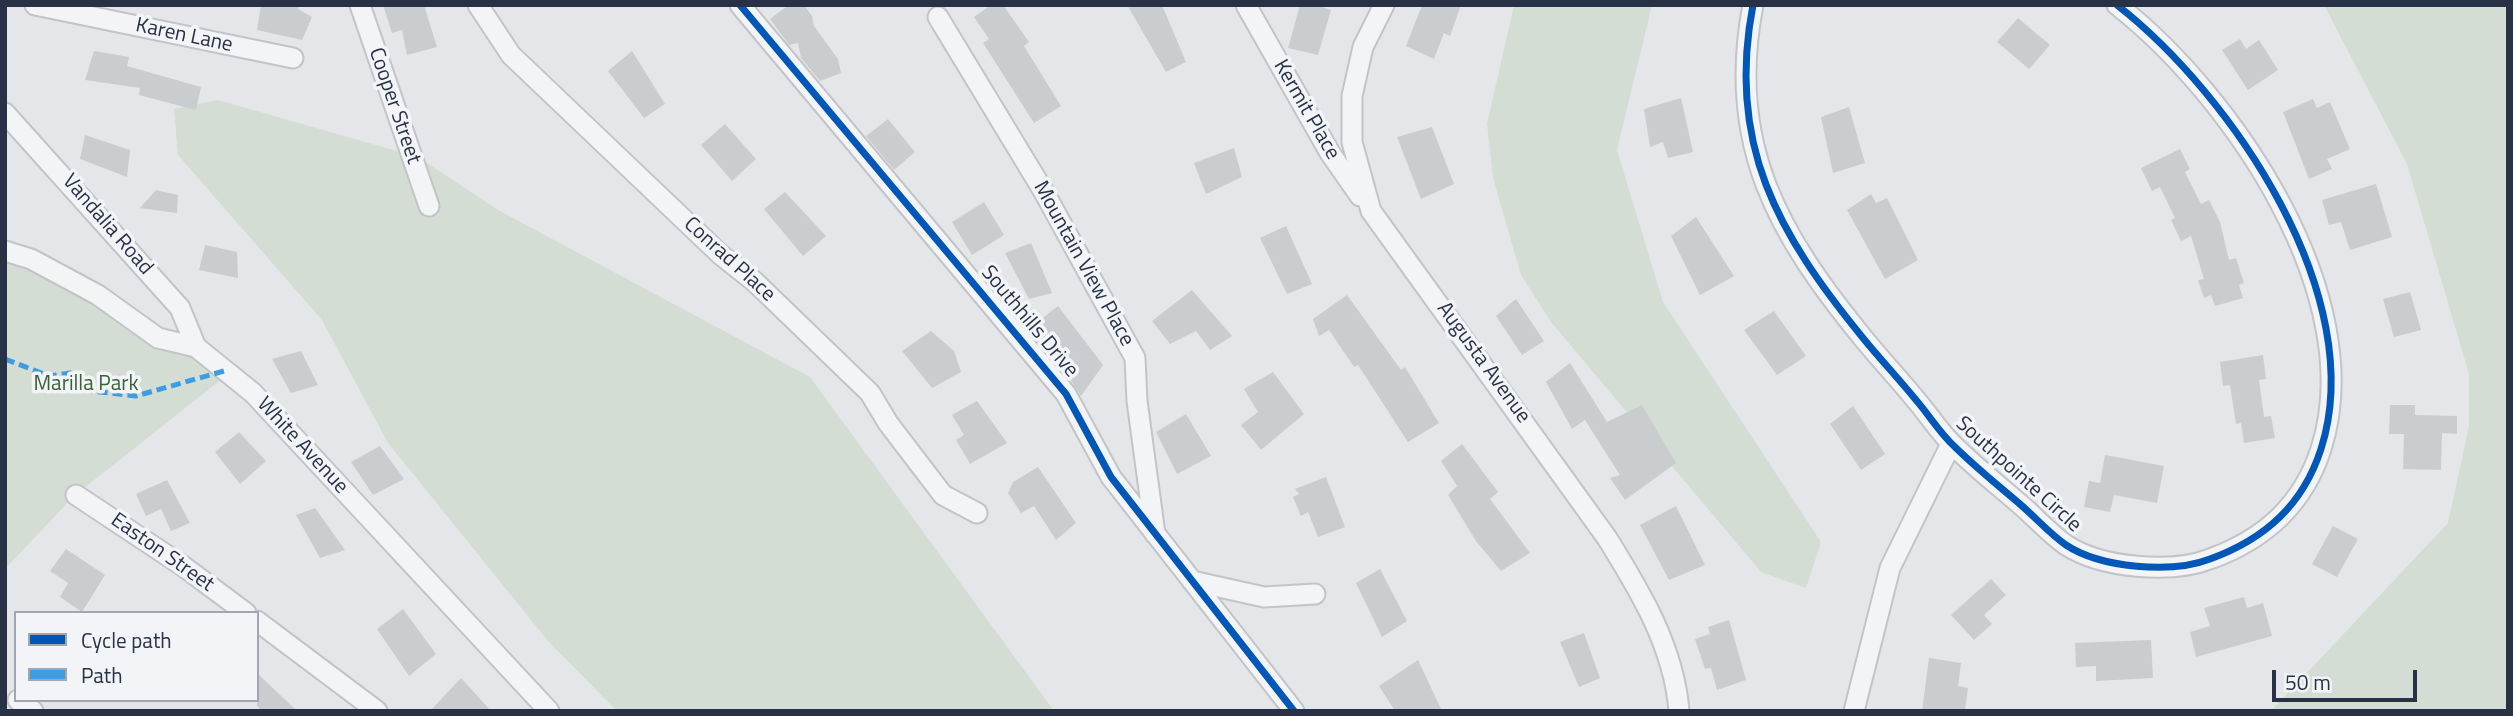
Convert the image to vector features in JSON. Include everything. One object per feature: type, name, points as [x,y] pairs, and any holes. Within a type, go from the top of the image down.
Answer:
[{"type":"street","name":"Karen Lane","points":[[35,5],[293,58]]},
{"type":"street","name":"Cooper Street","points":[[360,5],[429,206]]},
{"type":"street","name":"Conrad Place","points":[[478,5],[511,55],[721,255],[755,282],[847,368],[870,393],[888,423],[943,495],[977,513]]},
{"type":"street","name":"Southhills Drive","points":[[740,5],[1066,394],[1111,477],[1294,711]]},
{"type":"street","name":"Kermit Place","points":[[1246,5],[1330,153],[1371,211]]},
{"type":"street","name":"Augusta Avenue","points":[[1384,5],[1363,47],[1352,96],[1352,142],[1371,211],[1409,260],[1607,538],[1640,593],[1663,641],[1679,711]]},
{"type":"street","name":"Southpointe Circle","points":[[1753,5],[1746,40],[1745,86],[1758,170],[1813,276],[1951,444],[2066,545],[2097,560],[2131,566],[2194,566],[2240,548],[2279,520],[2312,476],[2330,420],[2333,363],[2320,302],[2294,227],[2221,111],[2147,30],[2117,5]]},
{"type":"street","name":"Mountain View Place","points":[[937,17],[1044,191],[1135,358],[1137,401],[1155,535]]},
{"type":"street","name":"Vandalia Road","points":[[5,113],[180,308],[196,347]]},
{"type":"street","name":"White Avenue","points":[[5,251],[31,258],[98,295],[158,338],[196,347],[253,393],[549,711]]},
{"type":"street","points":[[1854,711],[1890,568],[1951,444]]},
{"type":"street","name":"Easton Street","points":[[76,495],[183,566],[243,611]]},
{"type":"street","points":[[1192,581],[1264,597],[1315,594]]},
{"type":"street","points":[[259,622],[377,711]]},
{"type":"green space","points":[[1514,5],[1652,5],[1617,150],[1663,302],[1821,542],[1806,588],[1761,572],[1551,322],[1521,275],[1493,178],[1487,124]]},
{"type":"green space","points":[[2324,5],[2508,5],[2508,711],[2271,711],[2448,523],[2469,426],[2469,374],[2407,164]]},
{"type":"green space","points":[[218,100],[418,157],[498,210],[810,377],[1054,711],[617,711],[548,641],[388,443],[322,320],[178,155],[174,109]]},
{"type":"green space","name":"Marilla Park","points":[[5,251],[98,295],[194,346],[227,375],[74,496],[5,569]]},
{"type":"building","points":[[261,5],[300,5],[298,9],[312,17],[302,40],[257,30]]},
{"type":"building","points":[[383,5],[424,5],[437,47],[407,55],[402,30],[392,33]]},
{"type":"building","points":[[804,5],[812,16],[814,26],[838,59],[841,73],[820,81],[801,58],[798,43],[789,45],[770,19],[786,7]]},
{"type":"building","points":[[991,5],[1003,5],[1029,42],[1024,46],[1061,106],[1034,123],[983,43],[989,39],[974,17]]},
{"type":"building","points":[[1127,5],[1162,5],[1186,62],[1166,72]]},
{"type":"building","points":[[1300,5],[1316,5],[1331,10],[1318,55],[1288,48]]},
{"type":"building","points":[[1422,5],[1461,5],[1450,36],[1444,33],[1434,59],[1406,46]]},
{"type":"building","points":[[2018,18],[2050,45],[2029,69],[1997,42]]},
{"type":"building","points":[[2240,39],[2246,49],[2259,40],[2278,70],[2248,90],[2222,50]]},
{"type":"building","points":[[94,51],[129,57],[127,66],[201,87],[196,110],[139,95],[140,88],[85,80]]},
{"type":"building","points":[[632,51],[665,104],[644,118],[608,71]]},
{"type":"building","points":[[1681,98],[1693,152],[1668,158],[1663,142],[1650,147],[1644,109]]},
{"type":"building","points":[[2313,99],[2317,108],[2330,102],[2350,149],[2327,159],[2332,169],[2309,179],[2283,112]]},
{"type":"building","points":[[1849,107],[1865,163],[1833,173],[1821,117]]},
{"type":"building","points":[[888,119],[915,152],[894,170],[866,136]]},
{"type":"building","points":[[725,124],[756,159],[732,181],[701,145]]},
{"type":"building","points":[[1432,127],[1454,184],[1421,199],[1397,137]]},
{"type":"building","points":[[85,135],[130,150],[127,177],[80,159]]},
{"type":"building","points":[[1234,148],[1242,177],[1206,194],[1194,163]]},
{"type":"building","points":[[2180,149],[2190,169],[2185,172],[2201,204],[2209,200],[2220,222],[2229,260],[2236,258],[2244,283],[2239,285],[2243,298],[2215,306],[2211,295],[2204,298],[2198,280],[2204,279],[2191,236],[2181,241],[2171,220],[2175,218],[2160,187],[2152,191],[2141,168]]},
{"type":"building","points":[[2376,184],[2392,237],[2350,250],[2341,222],[2329,225],[2322,200]]},
{"type":"building","points":[[156,190],[178,195],[177,213],[140,208]]},
{"type":"building","points":[[785,192],[826,236],[803,256],[764,209]]},
{"type":"building","points":[[1871,194],[1876,203],[1887,198],[1918,260],[1885,279],[1847,210]]},
{"type":"building","points":[[984,202],[1004,235],[972,255],[952,222]]},
{"type":"building","points":[[1696,217],[1734,276],[1700,295],[1671,236]]},
{"type":"building","points":[[1286,226],[1312,284],[1287,294],[1260,238]]},
{"type":"building","points":[[1031,243],[1052,293],[1029,299],[1005,253]]},
{"type":"building","points":[[205,245],[237,252],[238,278],[199,270]]},
{"type":"building","points":[[1192,290],[1232,336],[1210,350],[1196,331],[1170,344],[1152,321]]},
{"type":"building","points":[[2410,292],[2421,330],[2394,337],[2383,299]]},
{"type":"building","points":[[1347,295],[1401,370],[1405,367],[1439,423],[1408,442],[1358,365],[1354,367],[1329,330],[1319,336],[1313,319]]},
{"type":"building","points":[[1516,299],[1544,341],[1522,355],[1496,316]]},
{"type":"building","points":[[1058,306],[1103,365],[1081,396],[1035,324]]},
{"type":"building","points":[[1774,311],[1806,356],[1777,375],[1744,330]]},
{"type":"building","points":[[931,331],[954,351],[961,372],[932,388],[902,351]]},
{"type":"building","points":[[301,351],[318,385],[291,393],[272,359]]},
{"type":"building","points":[[2263,355],[2266,379],[2259,380],[2264,417],[2271,416],[2275,438],[2244,443],[2241,423],[2236,424],[2230,385],[2223,386],[2220,362]]},
{"type":"building","points":[[1570,363],[1607,422],[1642,405],[1676,463],[1625,500],[1610,478],[1620,475],[1585,420],[1572,429],[1546,382]]},
{"type":"building","points":[[1273,372],[1304,414],[1261,450],[1241,425],[1258,412],[1244,389]]},
{"type":"building","points":[[977,401],[1007,443],[970,464],[956,440],[964,435],[952,415]]},
{"type":"building","points":[[2390,405],[2415,405],[2415,415],[2457,416],[2457,434],[2442,433],[2441,470],[2403,469],[2404,434],[2389,434]]},
{"type":"building","points":[[1853,406],[1885,454],[1861,470],[1830,424]]},
{"type":"building","points":[[1186,414],[1211,456],[1177,474],[1156,432]]},
{"type":"building","points":[[239,432],[266,461],[240,484],[215,452]]},
{"type":"building","points":[[1462,444],[1498,492],[1490,499],[1530,553],[1501,571],[1476,541],[1448,495],[1457,486],[1441,461]]},
{"type":"building","points":[[380,446],[404,479],[373,495],[351,462]]},
{"type":"building","points":[[2105,455],[2164,466],[2157,503],[2114,495],[2110,512],[2084,507],[2089,481],[2100,483]]},
{"type":"building","points":[[1038,467],[1076,523],[1056,540],[1034,506],[1021,513],[1008,493],[1013,482]]},
{"type":"building","points":[[1326,477],[1345,527],[1318,537],[1308,512],[1301,516],[1293,497],[1299,494],[1295,489]]},
{"type":"building","points":[[167,480],[190,523],[171,531],[161,509],[146,516],[136,494]]},
{"type":"building","points":[[1676,506],[1705,565],[1669,580],[1640,525]]},
{"type":"building","points":[[315,508],[345,550],[320,558],[296,515]]},
{"type":"building","points":[[2333,526],[2358,539],[2337,577],[2312,564]]},
{"type":"building","points":[[66,549],[105,575],[81,611],[60,597],[68,583],[50,571]]},
{"type":"building","points":[[1380,569],[1407,621],[1382,637],[1356,583]]},
{"type":"building","points":[[1991,579],[2006,595],[1984,615],[1992,624],[1974,640],[1951,615]]},
{"type":"building","points":[[2244,597],[2247,608],[2263,603],[2272,636],[2196,657],[2190,632],[2210,626],[2204,608]]},
{"type":"building","points":[[403,609],[436,654],[409,676],[377,629]]},
{"type":"building","points":[[1729,620],[1746,680],[1717,690],[1711,668],[1705,669],[1695,639],[1710,634],[1708,627]]},
{"type":"building","points":[[1584,633],[1600,678],[1579,687],[1560,642]]},
{"type":"building","points":[[2151,640],[2153,678],[2096,681],[2096,666],[2076,667],[2075,643]]},
{"type":"building","points":[[1929,658],[1961,663],[1958,686],[1968,688],[1965,710],[1922,711]]},
{"type":"building","points":[[1418,660],[1442,711],[1395,711],[1379,686]]},
{"type":"building","points":[[259,675],[297,711],[262,711],[257,706]]},
{"type":"building","points":[[461,678],[491,711],[430,711]]},
{"type":"marked path","points":[[5,359],[49,376],[76,372],[92,391],[136,396],[224,371]]},
{"type":"cycle path","points":[[740,5],[1066,394],[1111,477],[1294,711]]},
{"type":"cycle path","points":[[1753,5],[1746,55],[1747,101],[1754,144],[1766,185],[1784,224],[1806,262],[1833,300],[1949,441],[2060,541],[2081,553],[2117,563],[2157,567],[2194,564],[2230,551],[2265,530],[2279,518],[2304,487],[2321,449],[2331,390],[2326,328],[2308,265],[2280,204],[2245,145],[2204,91],[2161,44],[2117,5]]}]
